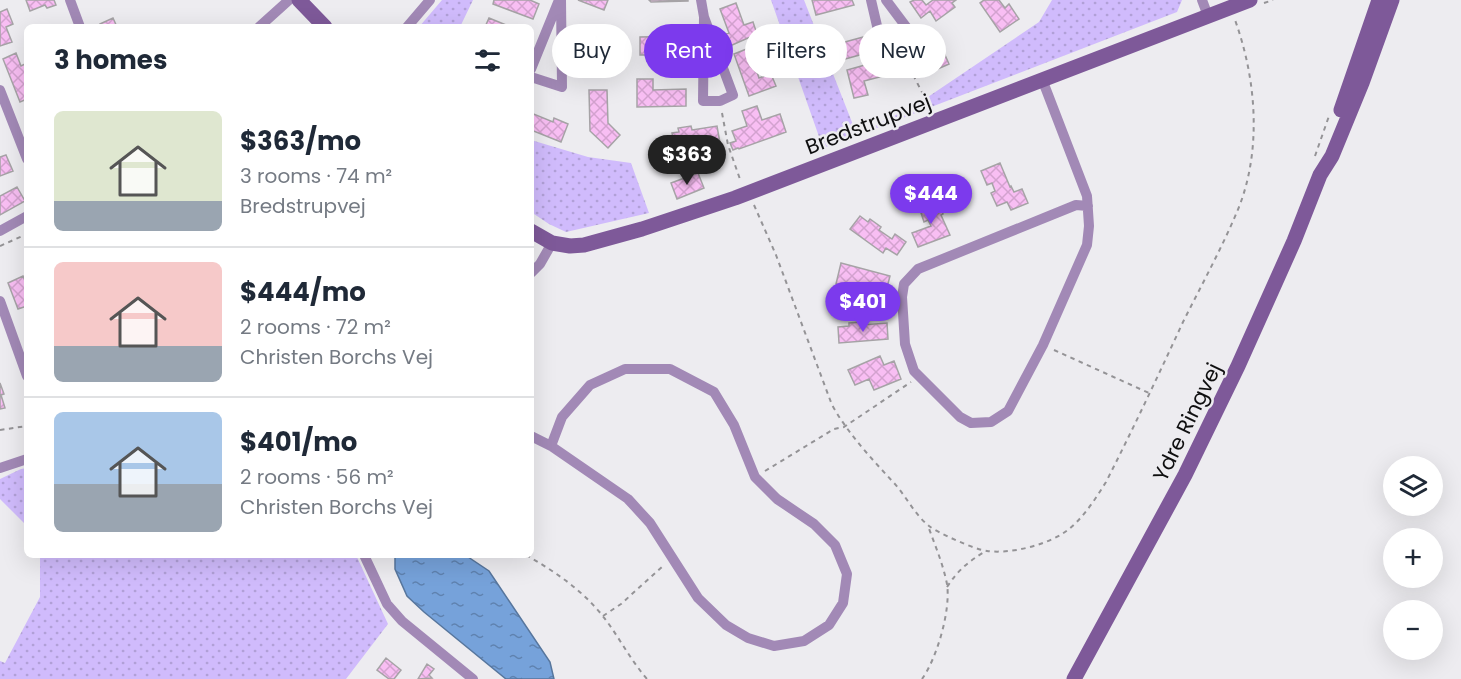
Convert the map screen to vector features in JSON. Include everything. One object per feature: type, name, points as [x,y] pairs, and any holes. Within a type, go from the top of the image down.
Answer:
[{"type":"street","points":[[70,0],[79,24]]},
{"type":"street","points":[[262,24],[289,0]]},
{"type":"street","points":[[299,0],[322,24]]},
{"type":"street","points":[[410,24],[430,0]]},
{"type":"street","points":[[534,62],[560,0]]},
{"type":"street","points":[[534,77],[562,87],[560,0]]},
{"type":"street","points":[[701,0],[704,17],[733,95],[720,101],[703,101],[704,17]]},
{"type":"street","points":[[872,0],[877,24]]},
{"type":"street","points":[[886,0],[904,24]]},
{"type":"street","points":[[1202,0],[1208,16]]},
{"type":"street","name":"Bredstrupvej","points":[[534,233],[552,243],[584,245],[642,229],[735,198],[1250,0]]},
{"type":"street","name":"Ydre Ringvej","points":[[1074,679],[1205,436],[1285,262],[1379,0]]},
{"type":"street","name":"Ydre Ringvej","points":[[1316,171],[1332,156],[1392,0]]},
{"type":"street","points":[[1042,79],[1087,196],[1088,206],[1087,245],[1043,345],[1008,411],[991,422],[971,423],[960,417],[919,377],[910,362],[905,344],[902,297],[904,284],[909,276],[918,269],[1076,206],[1088,206]]},
{"type":"street","points":[[0,90],[24,151]]},
{"type":"street","points":[[0,231],[24,218]]},
{"type":"street","points":[[534,270],[552,243]]},
{"type":"street","points":[[0,301],[24,368]]},
{"type":"street","points":[[534,438],[551,446],[628,499],[650,523],[698,598],[726,625],[748,638],[774,646],[804,641],[829,625],[843,603],[848,574],[835,545],[814,524],[777,499],[755,477],[734,425],[714,392],[670,369],[625,369],[591,385],[562,417],[551,446]]},
{"type":"street","points":[[0,468],[24,460]]},
{"type":"street","points":[[365,558],[387,604],[402,621],[472,679]]},
{"type":"path","points":[[914,78],[932,113]]},
{"type":"path","points":[[720,101],[728,145],[742,187]]},
{"type":"path","points":[[1316,171],[1330,115]]},
{"type":"path","points":[[0,246],[24,235]]},
{"type":"path","points":[[1043,345],[1149,393]]},
{"type":"path","points":[[755,477],[834,429],[844,427],[919,377]]},
{"type":"path","points":[[0,430],[24,426]]},
{"type":"path","points":[[922,679],[937,649],[945,613],[947,587],[928,526]]},
{"type":"path","points":[[947,587],[963,566],[986,551]]},
{"type":"path","points":[[603,616],[621,604],[673,557]]},
{"type":"path","points":[[531,558],[578,590],[603,616],[623,648],[647,679]]},
{"type":"shaded area","points":[[442,0],[473,0],[461,24],[422,24]]},
{"type":"shaded area","points":[[771,0],[804,0],[813,24],[779,24]]},
{"type":"shaded area","points":[[1052,0],[1182,0],[1177,12],[856,136],[823,148],[798,78],[835,78],[857,135],[919,103],[1039,22]]},
{"type":"shaded area","points":[[534,141],[588,157],[631,163],[649,213],[566,232],[534,214]]},
{"type":"shaded area","points":[[24,468],[24,523],[0,499],[0,479]]},
{"type":"shaded area","points":[[40,558],[357,558],[388,624],[346,679],[0,679],[0,661],[5,663],[40,597]]},
{"type":"water","points":[[395,558],[470,558],[489,571],[550,662],[554,679],[506,679],[407,596],[395,569]]},
{"type":"building","points":[[26,0],[54,0],[56,5],[47,8],[45,5],[30,11]]},
{"type":"building","points":[[494,0],[530,0],[539,4],[533,19],[493,4]]},
{"type":"building","points":[[578,0],[608,0],[604,10]]},
{"type":"building","points":[[649,0],[688,0],[688,1],[651,2]]},
{"type":"building","points":[[812,0],[852,0],[854,5],[816,15]]},
{"type":"building","points":[[922,0],[926,5],[933,0],[956,0],[952,3],[955,7],[936,21],[930,11],[921,18],[910,2]]},
{"type":"building","points":[[984,0],[999,0],[1005,8],[1009,4],[1019,19],[1000,32],[980,3]]},
{"type":"building","points":[[736,3],[745,25],[745,39],[733,45],[733,24],[726,24],[720,9]]},
{"type":"building","points":[[7,9],[13,24],[6,27],[12,42],[0,46],[0,12]]},
{"type":"building","points":[[113,18],[116,24],[100,24]]},
{"type":"building","points":[[489,18],[504,24],[486,24]]},
{"type":"building","points":[[640,37],[644,37],[644,55],[640,55]]},
{"type":"building","points":[[859,38],[859,55],[847,58],[847,41]]},
{"type":"building","points":[[745,50],[745,78],[773,78],[776,86],[749,96],[734,54]]},
{"type":"building","points":[[16,53],[21,66],[24,64],[24,100],[20,102],[3,59]]},
{"type":"building","points":[[859,67],[859,78],[876,78],[864,81],[868,95],[854,98],[847,70]]},
{"type":"building","points":[[637,79],[653,79],[653,90],[686,89],[686,106],[637,107]]},
{"type":"building","points":[[589,90],[607,90],[608,123],[620,135],[608,148],[590,131]]},
{"type":"building","points":[[757,106],[762,120],[780,114],[786,132],[733,150],[730,143],[736,141],[732,131],[747,126],[742,111]]},
{"type":"building","points":[[534,114],[553,122],[554,118],[568,124],[561,142],[534,131]]},
{"type":"building","points":[[691,126],[692,130],[717,126],[720,143],[675,151],[672,133],[679,132],[678,128]]},
{"type":"building","points":[[6,155],[13,171],[0,176],[0,157]]},
{"type":"building","points":[[1000,163],[1010,187],[1014,192],[1022,189],[1028,203],[1011,210],[1007,202],[997,206],[991,193],[995,191],[992,183],[987,185],[981,171]]},
{"type":"building","points":[[698,173],[704,188],[677,199],[671,183]]},
{"type":"building","points":[[17,187],[24,202],[0,215],[0,196]]},
{"type":"building","points":[[937,200],[950,235],[918,247],[912,233],[931,226],[928,220],[924,222],[919,207]]},
{"type":"building","points":[[860,216],[868,222],[870,219],[881,227],[879,230],[892,239],[895,234],[906,242],[897,255],[886,248],[883,253],[850,229]]},
{"type":"building","points":[[841,263],[890,276],[885,295],[836,284]]},
{"type":"building","points":[[23,276],[24,307],[18,309],[8,283]]},
{"type":"building","points":[[862,322],[862,325],[887,323],[888,339],[839,343],[838,327]]},
{"type":"building","points":[[880,356],[884,365],[894,361],[901,379],[874,390],[869,379],[855,385],[848,370]]},
{"type":"building","points":[[0,383],[5,408],[0,409]]},
{"type":"building","points":[[386,658],[401,670],[394,679],[389,679],[377,670]]},
{"type":"building","points":[[427,664],[434,669],[429,675],[432,678],[418,679]]}]
